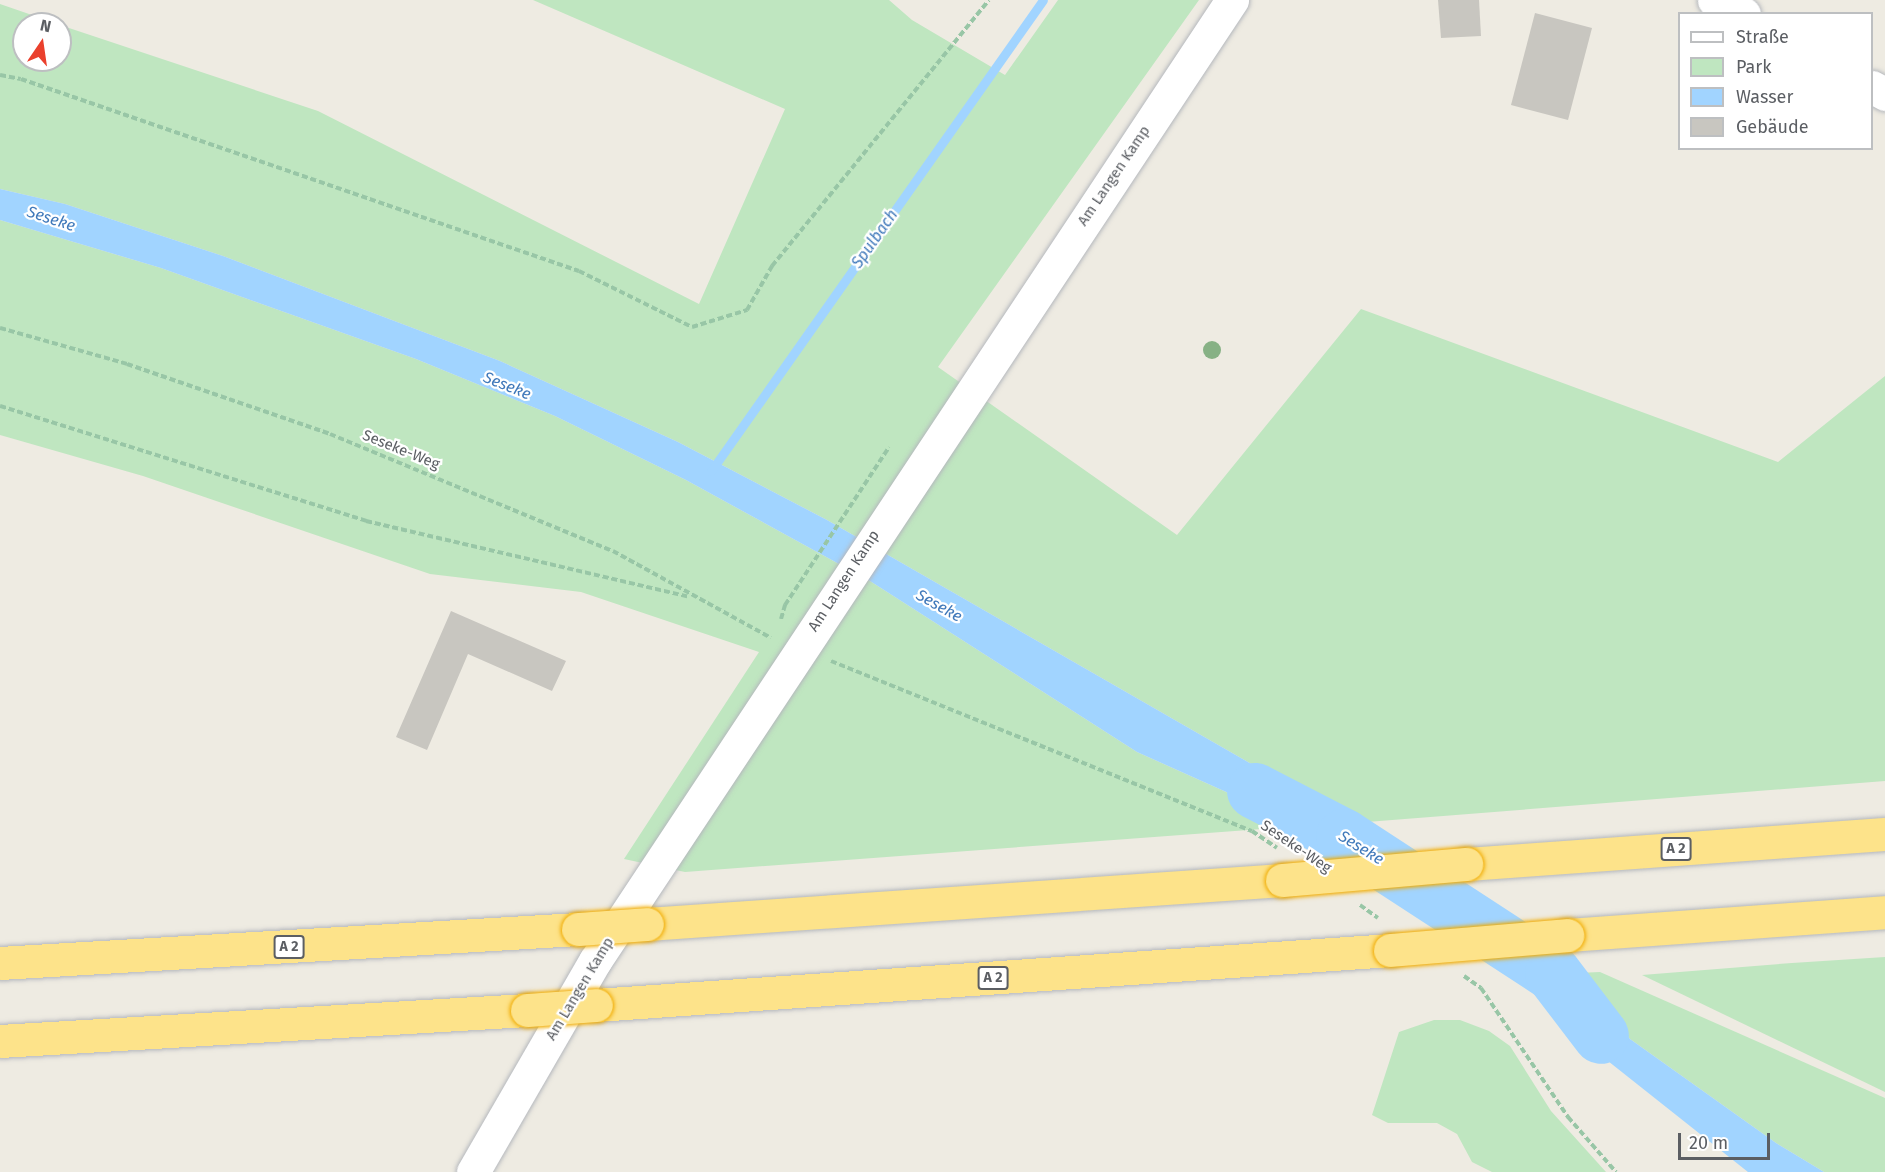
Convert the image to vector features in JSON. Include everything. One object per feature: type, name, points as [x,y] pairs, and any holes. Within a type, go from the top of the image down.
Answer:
[{"type":"highway","name":"A 2","points":[[0,963],[647,924],[1281,865],[1466,864],[1885,834]]},
{"type":"highway","name":"A 2","points":[[0,1041],[596,1005],[1388,937],[1567,935],[1885,912]]},
{"type":"street","name":"Am Langen Kamp","points":[[473,1172],[595,961],[788,644],[831,603],[889,512],[1232,0]]},
{"type":"street","points":[[1714,0],[1740,12]]},
{"type":"path","points":[[0,75],[21,79],[579,270],[692,327],[747,310],[772,266],[989,0]]},
{"type":"path","name":"Seseke-Weg","points":[[0,328],[127,364],[330,434],[613,550],[691,597],[788,644],[1252,831],[1281,865]]},
{"type":"path","points":[[0,406],[366,521],[691,597]]},
{"type":"path","points":[[785,605],[889,447]]},
{"type":"path","points":[[1357,903],[1388,937]]},
{"type":"path","points":[[1462,975],[1481,988],[1568,1117],[1616,1172]]},
{"type":"green space","points":[[533,0],[889,0],[912,20],[1005,75],[1058,0],[1199,0],[938,367],[1177,535],[1361,309],[1778,462],[1885,376],[1885,781],[1354,823],[827,520],[678,442],[500,361],[223,256],[65,204],[0,189],[0,4],[23,12],[12,12],[12,72],[72,72],[72,29],[318,111],[699,304],[785,109]]},
{"type":"green space","points":[[0,220],[161,268],[416,359],[555,416],[686,480],[870,581],[1137,752],[1302,826],[685,872],[624,859],[759,652],[581,592],[430,574],[143,476],[0,435]]},
{"type":"green space","points":[[1885,957],[1885,1092],[1642,975],[1792,963]]},
{"type":"green space","points":[[1600,972],[1885,1098],[1885,1172],[1824,1172],[1776,1143],[1630,1039],[1577,973]]},
{"type":"green space","points":[[1434,1020],[1460,1020],[1489,1031],[1510,1046],[1551,1111],[1606,1172],[1492,1172],[1472,1162],[1457,1134],[1437,1123],[1388,1123],[1372,1115],[1399,1032]]},
{"type":"water","points":[[0,189],[65,204],[223,256],[500,361],[678,442],[827,520],[1354,823],[1302,826],[1137,752],[870,581],[686,480],[555,416],[416,359],[161,268],[0,220]]},
{"type":"water","points":[[1577,973],[1630,1039],[1776,1143],[1824,1172],[1748,1172],[1584,1042],[1538,976]]},
{"type":"pier","points":[[1577,970],[1585,978],[1538,982],[1535,977]]},
{"type":"building","points":[[1438,0],[1479,0],[1481,36],[1441,38]]},
{"type":"building","points":[[1535,13],[1592,28],[1568,120],[1511,105]]},
{"type":"building","points":[[451,611],[566,661],[552,691],[468,654],[427,750],[396,737]]},
{"type":"waterway","name":"Spulbach","points":[[711,471],[1043,0]]},
{"type":"waterway","name":"Seseke","points":[[1255,791],[1344,837],[1553,973],[1601,1036]]}]
